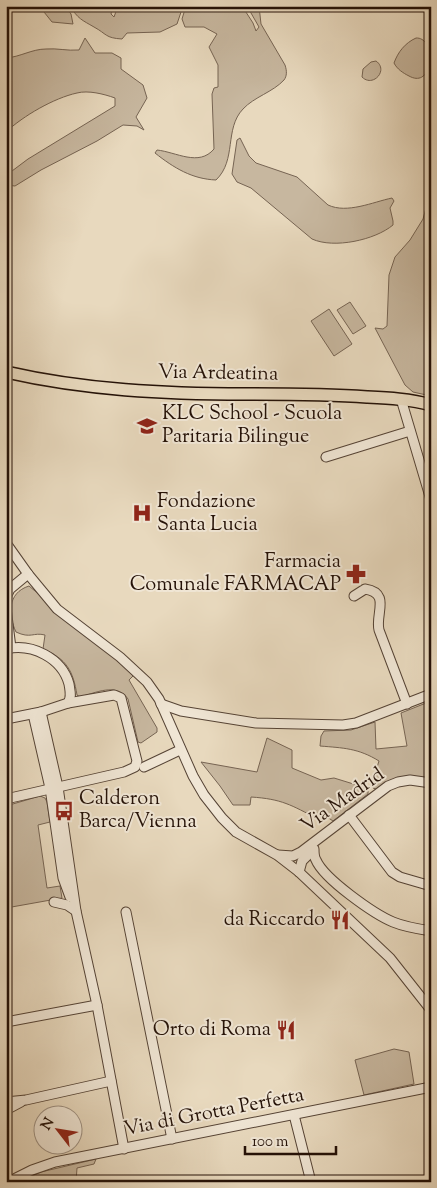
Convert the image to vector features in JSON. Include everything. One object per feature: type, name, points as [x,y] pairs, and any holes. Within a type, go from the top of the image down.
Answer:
[{"type":"main road","name":"Via Ardeatina","points":[[6,372],[89,386],[153,392],[324,394],[401,399],[431,405]]},
{"type":"street","points":[[401,399],[431,500]]},
{"type":"street","points":[[409,427],[417,402]]},
{"type":"street","points":[[326,458],[409,427]]},
{"type":"street","points":[[6,543],[46,597],[64,615],[103,644],[147,682],[161,704],[180,750],[204,795],[227,824],[240,835],[276,855],[300,872],[390,958],[431,1010]]},
{"type":"street","points":[[6,597],[10,589],[28,574]]},
{"type":"street","points":[[354,596],[365,589],[374,592],[380,598],[381,607],[377,624],[378,630],[407,704]]},
{"type":"street","points":[[6,608],[8,630],[13,633],[11,648],[44,654],[55,661],[63,671],[69,684],[70,698],[68,703]]},
{"type":"street","points":[[6,719],[37,713],[68,703],[114,694],[121,698],[136,758],[136,764],[132,770],[6,799]]},
{"type":"street","points":[[161,704],[181,711],[256,723],[339,725],[356,723],[431,694]]},
{"type":"street","points":[[37,713],[54,787],[63,878],[76,911],[124,1149]]},
{"type":"street","points":[[144,767],[180,750]]},
{"type":"street","name":"Via Madrid","points":[[351,817],[382,790],[395,783],[414,780],[431,784]]},
{"type":"street","name":"Via Madrid","points":[[276,855],[289,856],[297,854],[394,789],[410,786],[431,789]]},
{"type":"street","points":[[351,817],[392,872],[400,877],[431,886]]},
{"type":"street","name":"Via Madrid","points":[[300,872],[304,858],[337,827]]},
{"type":"street","points":[[314,849],[315,859],[321,868],[344,890],[366,907],[399,924],[431,931]]},
{"type":"street","points":[[54,902],[67,905],[76,911]]},
{"type":"street","points":[[126,912],[172,1139]]},
{"type":"street","points":[[6,1022],[96,1005]]},
{"type":"street","points":[[6,1102],[26,1100],[111,1081]]},
{"type":"street","name":"Via di Grotta Perfetta","points":[[8,1182],[47,1164],[431,1087]]},
{"type":"street","points":[[6,1110],[26,1100]]},
{"type":"street","points":[[294,1115],[311,1182]]},
{"type":"shaded area","points":[[45,6],[65,6],[71,14],[73,24],[52,22],[44,12]]},
{"type":"shaded area","points":[[70,6],[113,6],[111,14],[114,17],[118,6],[178,6],[182,9],[177,24],[160,32],[127,33],[122,39],[109,37],[83,21]]},
{"type":"shaded area","points":[[186,6],[242,6],[256,31],[259,27],[247,6],[259,6],[261,24],[286,69],[284,80],[247,105],[237,117],[226,163],[216,180],[184,172],[155,153],[157,150],[194,158],[208,154],[214,149],[212,94],[214,88],[218,87],[218,65],[209,47],[217,34],[204,27],[185,27],[182,19]]},
{"type":"shaded area","points":[[85,38],[95,53],[112,53],[121,58],[121,69],[143,85],[147,98],[136,117],[144,130],[137,126],[123,125],[15,186],[6,185],[8,174],[28,159],[115,106],[115,98],[91,92],[68,95],[39,108],[6,132],[6,58],[41,49],[79,50]]},
{"type":"shaded area","points":[[416,38],[423,40],[430,53],[428,70],[424,76],[417,78],[402,72],[394,63],[402,48]]},
{"type":"shaded area","points":[[376,61],[380,65],[380,73],[375,79],[366,80],[362,77],[363,69],[371,62]]},
{"type":"shaded area","points":[[240,138],[249,156],[256,163],[297,177],[328,205],[352,208],[392,198],[394,201],[390,208],[393,225],[365,239],[343,243],[321,242],[312,239],[251,188],[237,182],[232,174],[237,140]]},
{"type":"shaded area","points":[[431,205],[431,396],[413,392],[405,385],[375,328],[383,329],[387,326],[389,275],[395,257],[410,240],[423,219],[426,208]]},
{"type":"shaded area","points":[[350,302],[366,326],[353,334],[337,310]]},
{"type":"shaded area","points":[[329,309],[352,344],[334,356],[311,321]]},
{"type":"shaded area","points":[[29,586],[66,621],[126,668],[133,676],[129,680],[157,728],[157,732],[141,743],[138,742],[128,699],[123,694],[118,691],[105,690],[80,697],[77,695],[68,667],[58,657],[43,649],[45,635],[25,635],[16,632],[13,625],[11,605],[17,594]]},
{"type":"shaded area","points":[[431,701],[431,779],[415,776],[396,778],[376,789],[371,786],[379,761],[357,751],[320,746],[321,736],[324,731],[351,730],[375,722],[376,749],[407,746],[401,713]]},
{"type":"shaded area","points":[[267,738],[292,750],[292,768],[321,780],[334,778],[360,786],[368,790],[368,794],[333,821],[327,817],[318,819],[293,806],[271,799],[251,797],[250,805],[233,805],[201,762],[257,772]]},
{"type":"shaded area","points":[[40,796],[45,798],[47,802],[50,822],[38,825],[47,888],[60,886],[62,898],[6,908],[6,806]]},
{"type":"shaded area","points":[[394,1049],[409,1052],[414,1084],[364,1095],[355,1060]]},
{"type":"shaded area","points":[[96,1159],[94,1164],[77,1168],[76,1182],[19,1182],[41,1172]]},
{"type":"waterway","points":[[6,563],[9,569]]},
{"type":"place","name":"KLC School - Scuola Paritaria Bilingue","points":[[147,426]]},
{"type":"place","name":"Fondazione Santa Lucia","points":[[142,513]]},
{"type":"place","name":"Farmacia Comunale FARMACAP","points":[[356,574]]},
{"type":"place","name":"Calderon Barca/Vienna","points":[[64,811]]},
{"type":"place","name":"da Riccardo","points":[[340,920]]},
{"type":"place","name":"Orto di Roma","points":[[286,1030]]}]
